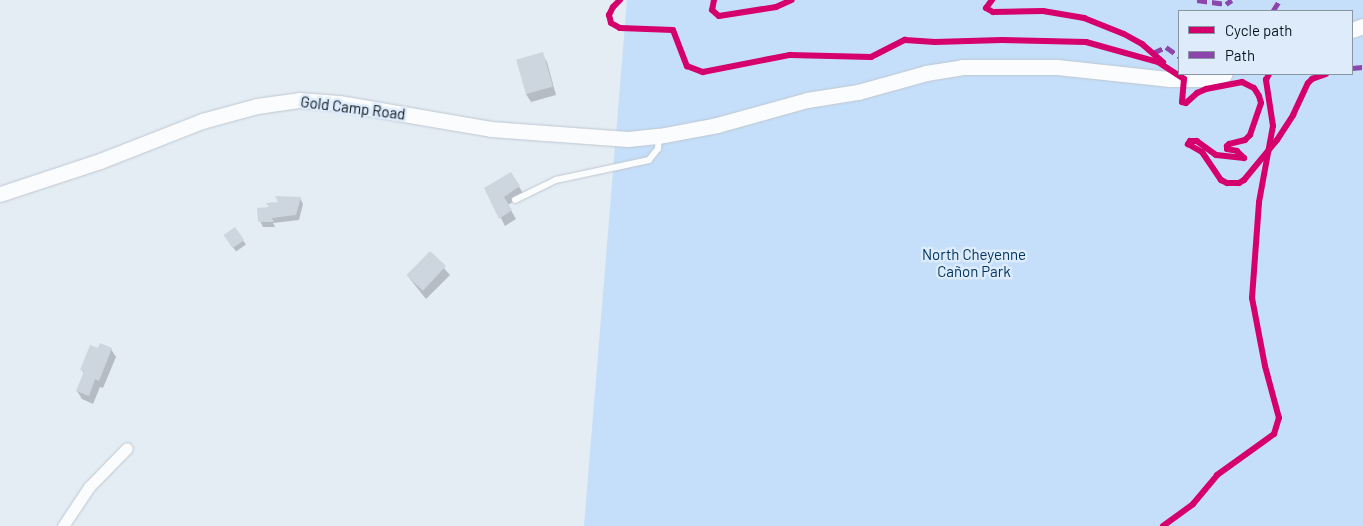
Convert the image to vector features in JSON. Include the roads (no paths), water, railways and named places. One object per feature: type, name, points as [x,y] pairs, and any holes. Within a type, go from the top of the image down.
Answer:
[{"type":"street","name":"Gold Camp Road","points":[[0,194],[100,161],[202,121],[257,106],[299,100],[382,110],[491,129],[606,139],[659,136],[717,125],[807,100],[858,92],[926,73],[962,67],[1057,67],[1189,79],[1217,75]]},
{"type":"street","points":[[63,526],[89,487],[127,448]]},
{"type":"lane","points":[[515,200],[556,180],[649,160],[658,149],[659,136]]},
{"type":"park label","name":"North Cheyenne Cañon Park","points":[[974,262]]}]
